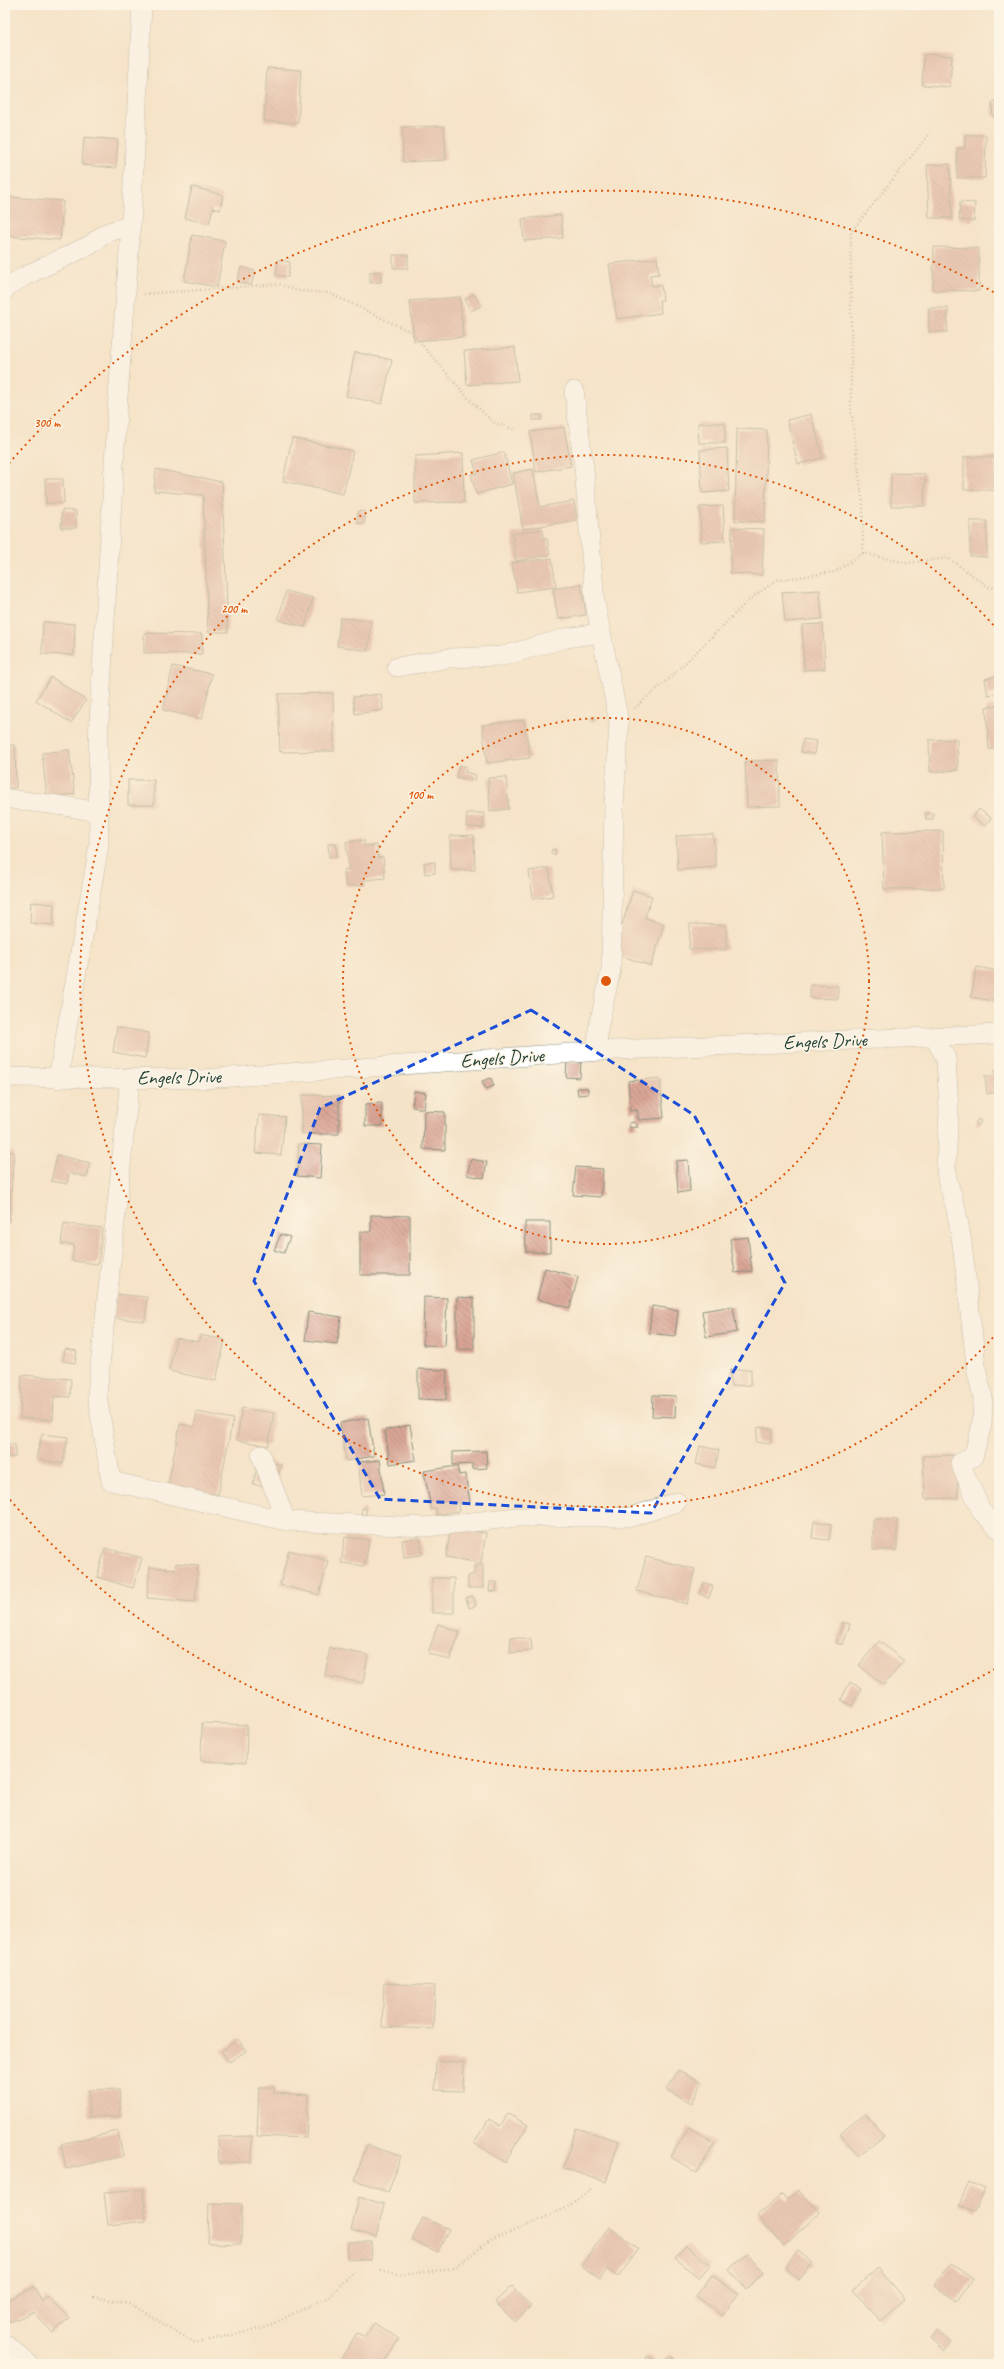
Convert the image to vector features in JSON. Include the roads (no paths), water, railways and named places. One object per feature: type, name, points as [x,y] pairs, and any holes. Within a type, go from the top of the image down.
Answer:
[{"type":"street","points":[[58,1079],[99,845],[98,732],[131,226],[142,5]]},
{"type":"street","points":[[5,290],[8,286],[25,276],[90,245],[106,233],[131,226]]},
{"type":"street","points":[[574,391],[584,468],[595,603],[619,722],[614,806],[611,970],[598,1029],[597,1051]]},
{"type":"street","points":[[397,667],[450,658],[503,656],[566,638],[600,633]]},
{"type":"street","points":[[5,798],[47,805],[73,806],[99,813]]},
{"type":"street","name":"Engels Drive","points":[[5,1077],[58,1079],[202,1079],[597,1051],[999,1034]]},
{"type":"street","points":[[934,1037],[946,1058],[949,1110],[947,1172],[962,1243],[976,1365],[983,1397],[982,1424],[973,1457],[960,1463],[982,1512],[999,1529]]},
{"type":"street","points":[[130,1079],[97,1395],[111,1481],[286,1521],[425,1527],[518,1517],[631,1517],[676,1502]]},
{"type":"street","points":[[261,1455],[286,1521]]},
{"type":"street","points":[[5,2344],[29,2364]]}]
